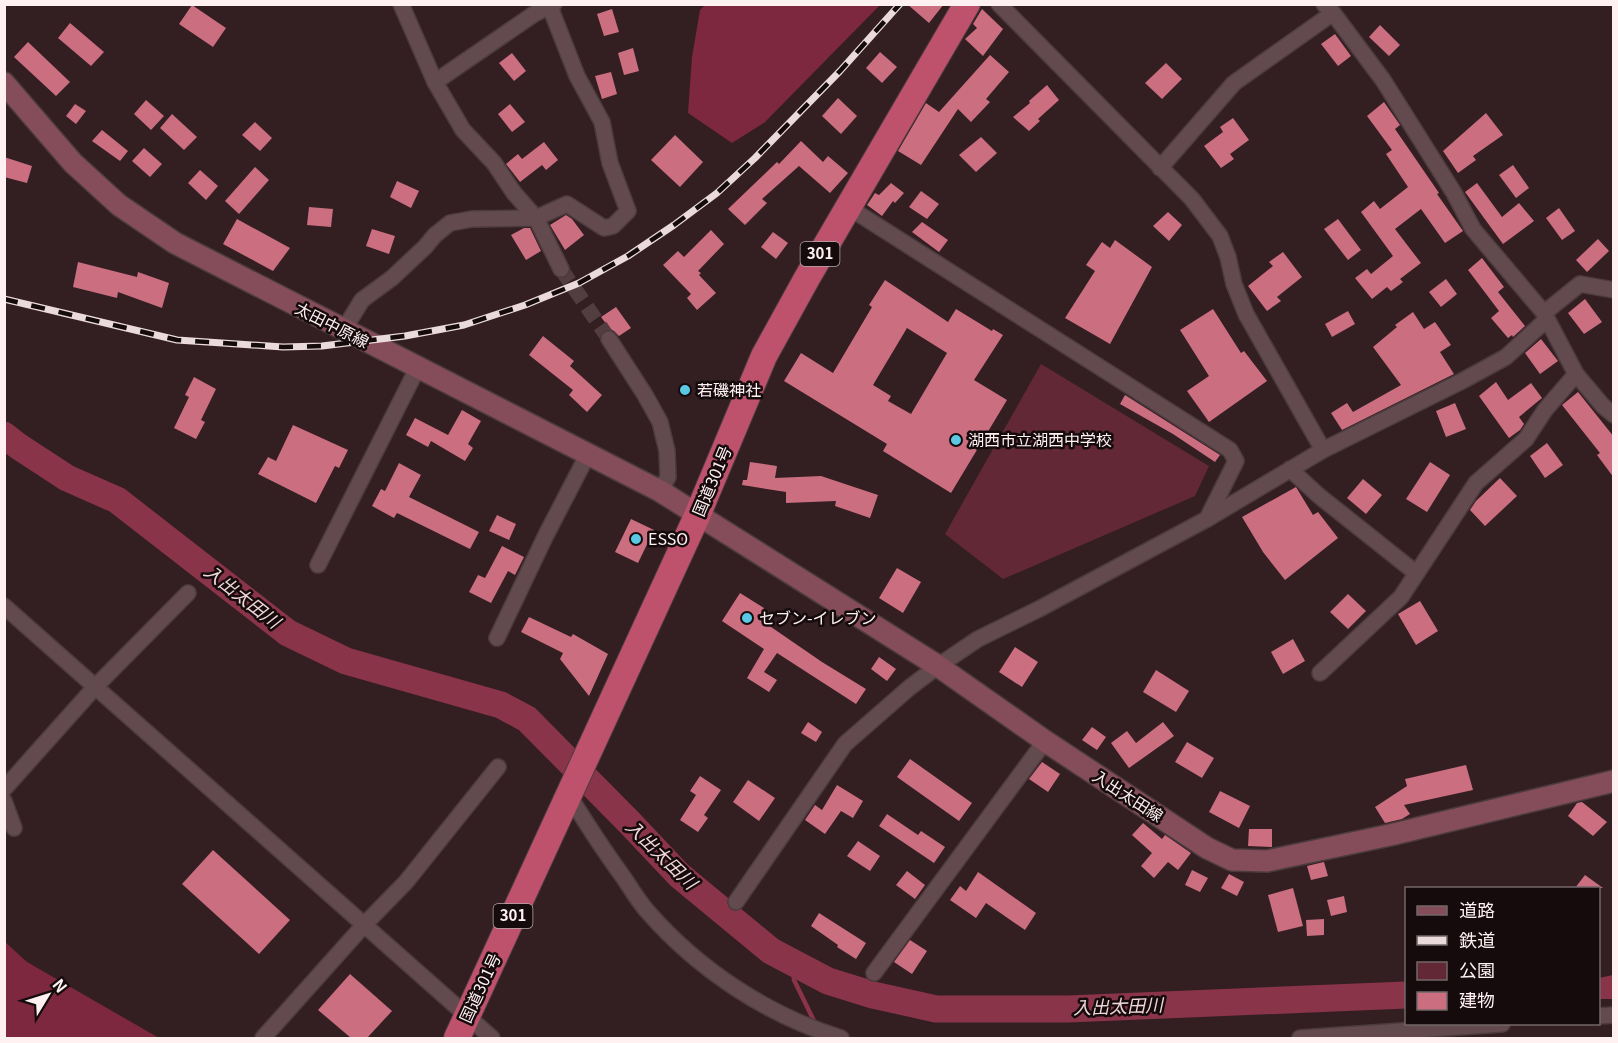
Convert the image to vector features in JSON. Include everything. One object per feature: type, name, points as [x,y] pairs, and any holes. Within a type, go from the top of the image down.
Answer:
[{"type":"highway","name":"国道301号","points":[[462,1027],[697,516],[764,356],[966,4]]},
{"type":"main road","name":"太田中原線","points":[[4,83],[73,163],[119,205],[175,243],[417,369],[660,491],[697,516]]},
{"type":"main road","name":"入出太田線","points":[[697,516],[938,666],[1045,741],[1207,848],[1232,860],[1267,861],[1379,838],[1614,781]]},
{"type":"street","points":[[401,4],[435,82],[463,130],[494,163],[514,193],[536,218],[561,269]]},
{"type":"street","points":[[999,4],[1192,199],[1221,236],[1234,284],[1246,314],[1323,450]]},
{"type":"street","points":[[343,331],[362,300],[392,278],[450,222],[472,219],[536,218],[567,204],[604,228],[613,226],[628,211],[610,163],[602,122],[577,76],[552,6],[534,14],[435,82]]},
{"type":"street","points":[[1160,168],[1234,83],[1328,9],[1383,80],[1454,192],[1473,229],[1545,316],[1576,374],[1603,406],[1614,415]]},
{"type":"street","points":[[848,207],[1230,450],[1236,461],[1207,519]]},
{"type":"street","points":[[736,902],[845,744],[938,666],[978,639],[1207,519],[1323,450],[1506,357],[1580,284],[1614,290]]},
{"type":"street","points":[[609,339],[660,422],[667,451],[668,477],[660,491]]},
{"type":"street","points":[[318,565],[417,369]]},
{"type":"street","points":[[1320,673],[1401,597],[1476,483],[1526,440],[1545,410],[1576,374]]},
{"type":"street","points":[[497,638],[546,534],[588,454]]},
{"type":"street","points":[[1290,469],[1318,495],[1416,573]]},
{"type":"street","points":[[4,789],[96,686],[188,593]]},
{"type":"street","points":[[4,606],[364,925],[462,1027],[492,1038]]},
{"type":"street","points":[[874,973],[1045,741]]},
{"type":"street","points":[[263,1038],[364,925],[406,882],[498,767]]},
{"type":"street","points":[[568,794],[595,838],[646,910],[683,948],[716,975],[774,1011],[840,1038]]},
{"type":"street","points":[[4,801],[14,828]]},
{"type":"street","points":[[1300,1038],[1475,1025]]},
{"type":"green space","points":[[1041,364],[1209,466],[1195,496],[1003,579],[945,534]]},
{"type":"shaded area","points":[[705,5],[880,5],[765,122],[732,143],[688,113],[692,57],[700,10]]},
{"type":"shaded area","points":[[4,941],[27,962],[159,1038],[5,1038]]},
{"type":"shaded area","points":[[1613,975],[1613,999],[1600,999],[1600,978]]},
{"type":"building","points":[[907,4],[944,4],[929,23]]},
{"type":"building","points":[[192,5],[226,28],[213,47],[179,24]]},
{"type":"building","points":[[612,9],[619,32],[604,36],[597,14]]},
{"type":"building","points":[[982,9],[1003,29],[983,56],[965,39],[977,28],[973,24]]},
{"type":"building","points":[[70,23],[104,52],[91,66],[58,38]]},
{"type":"building","points":[[1380,25],[1400,45],[1389,56],[1369,37]]},
{"type":"building","points":[[1335,34],[1351,56],[1338,66],[1321,44]]},
{"type":"building","points":[[28,42],[70,82],[56,96],[14,57]]},
{"type":"building","points":[[633,48],[639,71],[624,75],[618,53]]},
{"type":"building","points":[[880,52],[897,67],[882,83],[866,68]]},
{"type":"building","points":[[512,53],[526,71],[514,81],[499,63]]},
{"type":"building","points":[[990,55],[1009,72],[986,99],[990,102],[971,122],[958,109],[921,165],[898,151],[926,103],[939,112]]},
{"type":"building","points":[[1166,63],[1182,79],[1162,99],[1145,83]]},
{"type":"building","points":[[611,72],[617,94],[602,99],[595,76]]},
{"type":"building","points":[[1047,85],[1059,100],[1038,119],[1040,121],[1029,131],[1013,117]]},
{"type":"building","points":[[838,98],[857,116],[841,134],[822,116]]},
{"type":"building","points":[[146,100],[164,116],[151,130],[134,114]]},
{"type":"building","points":[[1384,102],[1400,125],[1395,129],[1463,231],[1445,243],[1421,209],[1395,229],[1421,263],[1400,279],[1403,282],[1391,291],[1387,287],[1372,299],[1355,278],[1367,269],[1371,274],[1393,256],[1361,212],[1374,201],[1380,209],[1408,187],[1386,154],[1392,150],[1367,116]]},
{"type":"building","points":[[75,104],[86,111],[76,124],[66,116]]},
{"type":"building","points":[[510,104],[525,122],[512,132],[498,114]]},
{"type":"building","points":[[1486,113],[1503,135],[1473,156],[1476,160],[1458,173],[1443,151]]},
{"type":"building","points":[[172,114],[197,137],[184,150],[160,128]]},
{"type":"building","points":[[1233,118],[1249,140],[1230,154],[1234,159],[1221,168],[1204,146],[1223,132],[1220,127]]},
{"type":"building","points":[[255,122],[272,138],[260,151],[242,135]]},
{"type":"building","points":[[102,130],[128,151],[120,161],[92,141]]},
{"type":"building","points":[[675,135],[703,162],[680,187],[651,160]]},
{"type":"building","points":[[981,137],[997,153],[976,172],[959,155]]},
{"type":"building","points":[[801,141],[823,162],[828,156],[848,173],[830,193],[799,166],[762,199],[767,203],[745,225],[728,209],[777,162],[779,164]]},
{"type":"building","points":[[544,142],[558,160],[546,170],[542,165],[520,182],[506,164],[518,154],[522,159]]},
{"type":"building","points":[[144,148],[162,164],[150,177],[132,161]]},
{"type":"building","points":[[4,157],[32,166],[27,183],[4,177]]},
{"type":"building","points":[[1513,165],[1529,188],[1516,198],[1499,175]]},
{"type":"building","points":[[255,167],[269,180],[239,214],[225,201]]},
{"type":"building","points":[[200,170],[218,186],[206,200],[188,183]]},
{"type":"building","points":[[397,181],[419,191],[411,208],[390,197]]},
{"type":"building","points":[[891,183],[904,193],[895,203],[893,201],[882,216],[867,205],[875,193],[879,195]]},
{"type":"building","points":[[1477,183],[1502,217],[1519,203],[1534,221],[1503,244],[1465,192]]},
{"type":"building","points":[[921,191],[939,204],[927,219],[909,207]]},
{"type":"building","points":[[309,207],[333,209],[331,227],[307,225]]},
{"type":"building","points":[[1559,208],[1575,231],[1562,240],[1546,218]]},
{"type":"building","points":[[1168,212],[1182,225],[1169,241],[1153,226]]},
{"type":"building","points":[[566,215],[584,235],[565,250],[550,225]]},
{"type":"building","points":[[237,219],[290,248],[273,271],[223,244]]},
{"type":"building","points":[[1338,219],[1361,250],[1348,260],[1324,229]]},
{"type":"building","points":[[922,222],[948,240],[939,252],[912,232]]},
{"type":"building","points":[[524,228],[530,228],[541,251],[526,260],[511,235]]},
{"type":"building","points":[[372,229],[395,236],[389,254],[366,246]]},
{"type":"building","points":[[711,230],[724,244],[698,271],[716,293],[697,310],[687,298],[691,294],[663,265],[678,251],[684,257]]},
{"type":"building","points":[[773,232],[788,243],[776,259],[761,247]]},
{"type":"building","points":[[1598,239],[1609,251],[1587,272],[1576,260]]},
{"type":"building","points":[[1115,240],[1152,267],[1110,344],[1065,318],[1095,271],[1086,265],[1102,242],[1110,248]]},
{"type":"building","points":[[1283,252],[1302,277],[1277,297],[1281,301],[1267,311],[1248,286],[1273,266],[1269,262]]},
{"type":"building","points":[[1482,258],[1504,287],[1498,292],[1525,326],[1513,337],[1512,335],[1508,338],[1491,318],[1499,311],[1468,270]]},
{"type":"building","points":[[78,262],[137,277],[138,272],[169,283],[162,308],[118,292],[117,298],[73,287]]},
{"type":"building","points":[[1446,279],[1457,294],[1441,307],[1429,292]]},
{"type":"building","points":[[885,280],[948,322],[956,309],[992,331],[993,329],[1003,335],[974,380],[1007,400],[951,493],[883,451],[887,444],[784,381],[801,353],[833,373],[872,307],[869,305]],"holes":[[[907,328],[947,353],[911,414],[888,401],[891,396],[873,385]]]},
{"type":"building","points":[[1585,299],[1602,322],[1584,334],[1568,313]]},
{"type":"building","points":[[616,307],[631,328],[619,336],[601,317]]},
{"type":"building","points":[[1213,309],[1241,353],[1244,351],[1267,381],[1209,422],[1187,391],[1209,376],[1180,330]]},
{"type":"building","points":[[1348,311],[1355,324],[1332,337],[1325,324]]},
{"type":"building","points":[[1413,312],[1424,329],[1435,322],[1451,345],[1440,352],[1454,374],[1342,430],[1331,413],[1347,403],[1353,412],[1401,385],[1373,347],[1397,327],[1395,325]]},
{"type":"building","points":[[543,336],[574,361],[570,366],[602,395],[587,412],[569,395],[573,390],[529,355]]},
{"type":"building","points":[[1541,339],[1558,361],[1540,374],[1525,353]]},
{"type":"building","points":[[194,377],[216,389],[201,420],[205,422],[196,439],[174,428],[189,397],[185,395]]},
{"type":"building","points":[[1496,382],[1508,400],[1531,383],[1542,398],[1519,417],[1524,424],[1509,438],[1479,396]]},
{"type":"building","points":[[1578,392],[1614,437],[1614,478],[1597,455],[1600,453],[1562,405]]},
{"type":"building","points":[[1125,395],[1220,455],[1215,462],[1173,434],[1120,404]]},
{"type":"building","points":[[1455,403],[1466,429],[1446,437],[1436,411]]},
{"type":"building","points":[[462,410],[481,421],[468,444],[473,448],[465,461],[431,441],[428,447],[406,435],[415,418],[448,435]]},
{"type":"building","points":[[293,425],[348,450],[339,468],[335,466],[316,503],[258,474],[268,457],[276,461]]},
{"type":"building","points":[[1547,443],[1563,465],[1545,478],[1530,456]]},
{"type":"building","points":[[750,462],[777,466],[775,478],[821,476],[878,495],[870,518],[835,506],[836,501],[786,503],[786,492],[742,485],[743,480],[747,480]]},
{"type":"building","points":[[1430,462],[1450,475],[1427,512],[1406,499]]},
{"type":"building","points":[[399,463],[421,475],[409,497],[479,532],[470,549],[397,513],[394,518],[372,506],[381,489],[385,491]]},
{"type":"building","points":[[1500,478],[1517,496],[1485,526],[1470,510]]},
{"type":"building","points":[[1363,479],[1382,495],[1366,514],[1347,498]]},
{"type":"building","points":[[1296,487],[1313,515],[1318,512],[1338,538],[1285,580],[1263,552],[1242,517]]},
{"type":"building","points":[[497,515],[516,524],[509,540],[489,531]]},
{"type":"building","points":[[631,519],[654,530],[638,563],[615,552]]},
{"type":"building","points":[[502,546],[524,557],[515,575],[508,571],[491,603],[469,592],[478,575],[485,578]]},
{"type":"building","points":[[897,568],[921,582],[903,613],[879,598]]},
{"type":"building","points":[[740,593],[764,608],[758,618],[866,689],[856,704],[777,653],[764,672],[777,680],[769,692],[747,678],[764,649],[722,621]]},
{"type":"building","points":[[1348,594],[1366,611],[1348,629],[1330,612]]},
{"type":"building","points":[[1420,601],[1438,631],[1416,645],[1398,614]]},
{"type":"building","points":[[529,617],[571,637],[573,634],[608,654],[589,696],[560,659],[563,653],[521,632]]},
{"type":"building","points":[[1293,639],[1305,661],[1283,674],[1271,652]]},
{"type":"building","points":[[1015,647],[1038,662],[1022,687],[999,672]]},
{"type":"building","points":[[879,657],[896,669],[887,681],[871,669]]},
{"type":"building","points":[[1156,670],[1189,691],[1176,712],[1143,692]]},
{"type":"building","points":[[808,722],[822,732],[816,742],[801,733]]},
{"type":"building","points":[[1163,722],[1174,736],[1129,768],[1111,743],[1127,731],[1136,743]]},
{"type":"building","points":[[1092,727],[1106,737],[1097,750],[1082,740]]},
{"type":"building","points":[[1187,742],[1214,758],[1202,778],[1175,762]]},
{"type":"building","points":[[910,759],[972,803],[959,821],[897,777]]},
{"type":"building","points":[[1042,762],[1060,774],[1048,792],[1029,779]]},
{"type":"building","points":[[1466,765],[1473,790],[1404,805],[1410,814],[1402,819],[1385,823],[1375,807],[1407,786],[1405,779]]},
{"type":"building","points":[[700,776],[721,790],[704,815],[708,818],[698,832],[680,820],[696,795],[690,791]]},
{"type":"building","points":[[748,780],[775,798],[759,821],[733,802]]},
{"type":"building","points":[[837,785],[863,801],[853,818],[841,811],[825,834],[805,820],[815,805],[822,810]]},
{"type":"building","points":[[1220,791],[1250,806],[1239,828],[1209,812]]},
{"type":"building","points":[[1582,802],[1607,822],[1593,836],[1568,816],[1577,803]]},
{"type":"building","points":[[887,814],[918,835],[921,831],[945,847],[934,863],[879,826]]},
{"type":"building","points":[[1143,823],[1162,839],[1165,835],[1191,853],[1178,870],[1168,862],[1154,878],[1141,866],[1152,853],[1132,835]]},
{"type":"building","points":[[1249,829],[1272,829],[1272,847],[1248,846]]},
{"type":"building","points":[[858,841],[880,856],[870,871],[847,856]]},
{"type":"building","points":[[213,850],[290,920],[259,954],[182,884]]},
{"type":"building","points":[[1324,862],[1328,876],[1311,880],[1307,866]]},
{"type":"building","points":[[1192,870],[1208,878],[1200,892],[1185,885]]},
{"type":"building","points":[[907,871],[925,885],[915,899],[896,885]]},
{"type":"building","points":[[978,872],[1036,913],[1025,930],[986,903],[976,918],[950,900],[960,886],[966,891]]},
{"type":"building","points":[[1229,874],[1244,882],[1237,896],[1221,888]]},
{"type":"building","points":[[1585,875],[1603,888],[1600,887],[1576,887]]},
{"type":"building","points":[[1293,888],[1303,926],[1278,932],[1268,895]]},
{"type":"building","points":[[1344,896],[1347,912],[1331,916],[1327,900]]},
{"type":"building","points":[[819,913],[866,943],[856,959],[811,926]]},
{"type":"building","points":[[1324,919],[1324,935],[1307,936],[1306,920]]},
{"type":"building","points":[[910,940],[927,951],[912,974],[894,962]]},
{"type":"building","points":[[350,974],[392,1011],[367,1038],[351,1038],[318,1010]]},
{"type":"waterway","name":"入出太田川","points":[[4,435],[67,478],[117,500],[288,633],[346,661],[501,705],[527,719],[679,875],[771,951],[828,981],[873,995],[936,1009],[1068,1009],[1405,995]]},
{"type":"waterway","points":[[793,963],[794,980],[816,1025]]},
{"type":"tunnel","points":[[561,269],[609,339]]},
{"type":"railway","points":[[4,299],[177,340],[283,347],[322,346],[405,336],[464,325],[525,305],[579,283],[628,256],[717,193],[755,158],[840,71],[900,4]]},
{"type":"place","name":"若磯神社","points":[[685,390]]},
{"type":"place","name":"湖西市立湖西中学校","points":[[956,440]]},
{"type":"place","name":"ESSO","points":[[636,539]]},
{"type":"place","name":"セブン-イレブン","points":[[747,618]]}]
